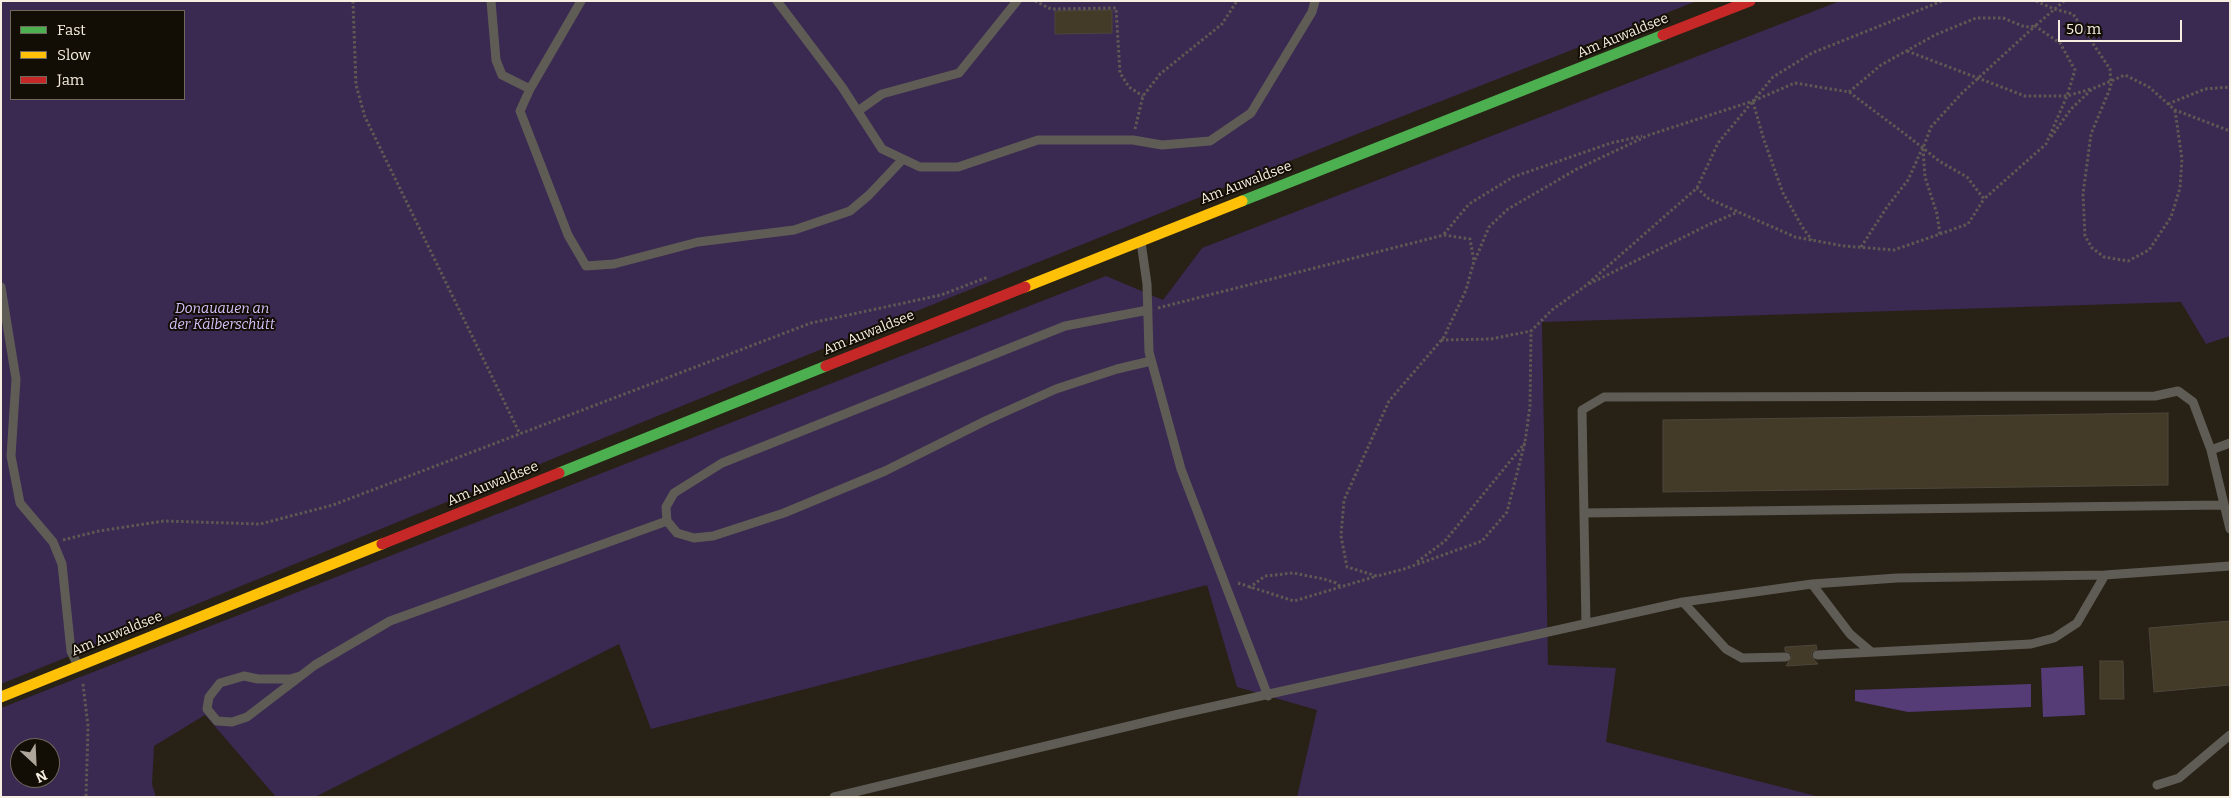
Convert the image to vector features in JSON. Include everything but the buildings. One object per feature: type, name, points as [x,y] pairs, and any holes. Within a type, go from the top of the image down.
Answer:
[{"type":"street","name":"Am Auwaldsee","points":[[1,697],[1141,240],[1750,1]]},
{"type":"lane","points":[[491,1],[496,60],[502,75],[530,89]]},
{"type":"lane","points":[[581,1],[530,89],[520,111],[568,235],[586,266],[614,264],[698,242],[794,230],[850,211],[869,195],[903,159]]},
{"type":"lane","points":[[777,1],[842,87],[882,149],[920,167],[958,167],[1038,140],[1133,140],[1162,145],[1210,141],[1251,113],[1312,12],[1315,1]]},
{"type":"lane","points":[[858,111],[882,94],[958,74],[1017,1]]},
{"type":"lane","points":[[1141,240],[1147,284],[1148,352],[1181,469],[1268,696]]},
{"type":"lane","points":[[1,287],[16,379],[11,456],[20,503],[53,542],[62,564],[71,651],[78,666]]},
{"type":"lane","points":[[1148,310],[1065,326],[722,463],[674,493],[666,507],[667,521],[677,532],[694,538],[713,536],[784,513],[885,471],[987,420],[1056,389],[1117,369],[1151,361]]},
{"type":"lane","points":[[1586,624],[1582,410],[1604,397],[2155,396],[2178,392],[2193,402],[2211,450],[2230,529]]},
{"type":"lane","points":[[2211,450],[2230,443]]},
{"type":"lane","points":[[1584,513],[2223,505]]},
{"type":"lane","points":[[300,676],[290,679],[258,679],[244,676],[220,683],[209,697],[207,709],[217,721],[232,722],[247,717],[315,665],[390,621],[667,521]]},
{"type":"lane","points":[[834,797],[1175,715],[1268,696],[1683,602],[1812,584],[1897,578],[2105,575],[2230,566]]},
{"type":"lane","points":[[1817,655],[2031,644],[2054,638],[2078,623],[2105,575]]},
{"type":"lane","points":[[1812,584],[1850,634],[1870,651]]},
{"type":"lane","points":[[1683,602],[1726,649],[1742,658],[1786,657]]},
{"type":"lane","points":[[2157,785],[2179,778],[2230,735]]},
{"type":"path","points":[[353,1],[356,86],[366,117],[520,434]]},
{"type":"path","points":[[1034,1],[1051,9],[1076,7],[1116,8],[1120,73],[1129,87],[1143,96]]},
{"type":"path","points":[[1075,1],[1076,7]]},
{"type":"path","points":[[1133,140],[1143,96],[1160,74],[1222,24],[1237,1]]},
{"type":"path","points":[[1441,340],[1491,339],[1531,331],[1552,310],[1584,286],[1697,188],[1718,143],[1773,77],[1812,53],[1942,1]]},
{"type":"path","points":[[2036,1],[2054,9],[2073,14],[2110,69],[2111,86],[2091,134],[2083,194],[2085,236],[2092,248],[2104,257],[2128,260],[2149,250],[2171,218],[2180,188],[2182,159],[2175,110]]},
{"type":"path","points":[[1861,248],[1887,207],[1908,180],[1931,127],[1979,78],[2064,1]]},
{"type":"path","points":[[1849,92],[1881,65],[1935,34],[1976,18],[2003,18],[2025,27],[2035,26],[2060,42],[2075,70],[2067,96],[2046,144]]},
{"type":"path","points":[[1906,51],[2025,96],[2067,96],[2092,89],[2125,75],[2150,87],[2175,110],[2230,130]]},
{"type":"path","points":[[1444,235],[1469,204],[1513,177],[1611,143],[1648,135],[1753,101],[1795,83],[1849,92],[1938,161],[1966,177],[1984,199]]},
{"type":"path","points":[[2168,104],[2205,89],[2230,86]]},
{"type":"path","points":[[1697,188],[1709,199],[1795,237],[1861,248],[1894,250],[1968,224],[1984,199],[2046,144],[2071,109],[2092,89]]},
{"type":"path","points":[[1753,101],[1764,140],[1783,193],[1802,228],[1812,240]]},
{"type":"path","points":[[1377,576],[1347,567],[1342,536],[1344,500],[1389,401],[1441,340],[1466,290],[1474,260],[1489,228],[1508,209],[1577,169],[1648,135]]},
{"type":"path","points":[[1922,148],[1925,177],[1937,214],[1940,234]]},
{"type":"path","points":[[1584,286],[1738,212]]},
{"type":"path","points":[[1148,310],[1444,235],[1470,239],[1474,260]]},
{"type":"path","points":[[53,542],[99,531],[164,521],[260,524],[333,505],[811,323],[941,295],[996,274]]},
{"type":"path","points":[[1221,573],[1248,588],[1294,601],[1404,569],[1482,541],[1507,512],[1525,442],[1530,406],[1531,331]]},
{"type":"path","points":[[1404,569],[1421,560],[1445,541],[1525,442]]},
{"type":"path","points":[[1248,588],[1265,576],[1292,573],[1324,579],[1336,583],[1342,588]]},
{"type":"path","points":[[78,666],[85,690],[88,726],[86,797]]},
{"type":"green space","name":"Donauauen an der Kälberschütt","points":[[1,1],[1697,1],[1357,134],[775,368],[1,684]]},
{"type":"green space","points":[[1840,1],[2230,1],[2230,336],[2206,344],[2181,302],[1542,322],[1548,665],[1616,668],[1606,742],[1820,797],[1297,797],[1317,710],[1237,687],[1207,585],[651,729],[619,644],[315,797],[276,797],[205,715],[154,746],[152,784],[156,797],[1,797],[1,708],[1106,276],[1163,300],[1202,248]]},
{"type":"shaded area","points":[[2083,666],[2085,715],[2043,717],[2041,668]]},
{"type":"shaded area","points":[[2031,684],[2031,707],[1908,712],[1855,701],[1855,690]]},
{"type":"traffic: fast","points":[[1242,201],[1663,35]]},
{"type":"traffic: fast","points":[[559,473],[826,366]]},
{"type":"traffic: slow","points":[[1025,287],[1242,201]]},
{"type":"traffic: slow","points":[[1,697],[382,544]]},
{"type":"traffic: jam","points":[[1663,35],[1750,1]]},
{"type":"traffic: jam","points":[[826,366],[1025,287]]},
{"type":"traffic: jam","points":[[382,544],[559,473]]}]
